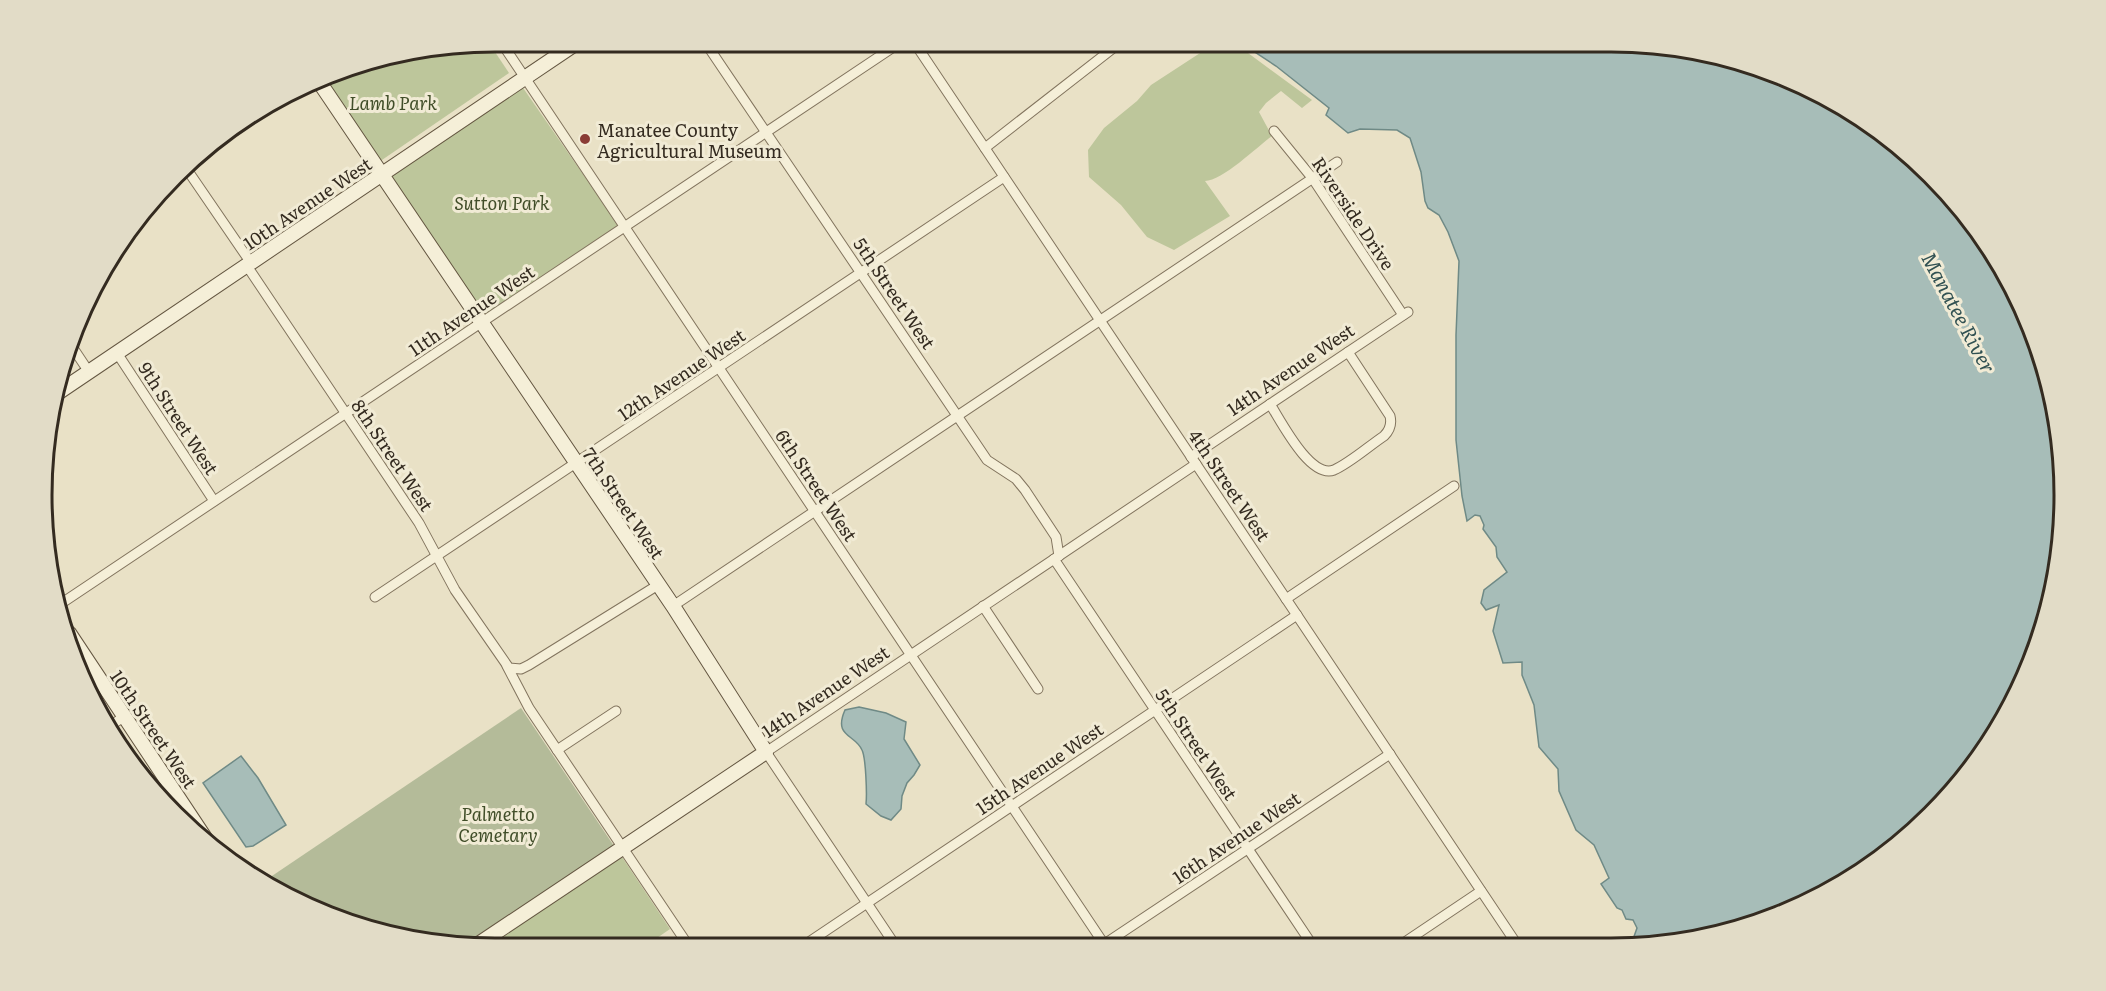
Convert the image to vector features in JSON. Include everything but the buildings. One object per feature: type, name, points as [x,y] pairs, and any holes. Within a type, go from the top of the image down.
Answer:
[{"type":"street","name":"6th Street West","points":[[508,52],[1099,938]]},
{"type":"street","name":"10th Avenue West","points":[[66,387],[563,52]]},
{"type":"street","name":"5th Street West","points":[[712,52],[987,460],[1016,479],[1025,490],[1056,537],[1057,557],[1155,710],[1308,938]]},
{"type":"street","name":"11th Avenue West","points":[[66,601],[886,52]]},
{"type":"street","name":"4th Street West","points":[[921,52],[1513,938]]},
{"type":"street","points":[[985,148],[1108,52]]},
{"type":"street","name":"7th Street West","points":[[323,87],[673,606],[766,752],[890,938]]},
{"type":"street","name":"Riverside Drive","points":[[1274,131],[1313,179],[1406,313]]},
{"type":"street","points":[[673,606],[1337,162]]},
{"type":"street","name":"8th Street West","points":[[190,174],[419,524],[455,590],[508,667],[529,708],[683,938]]},
{"type":"street","name":"12th Avenue West","points":[[375,597],[1004,177]]},
{"type":"street","name":"14th Avenue West","points":[[491,938],[1057,557],[1269,404],[1406,313]]},
{"type":"street","points":[[1269,404],[1310,463],[1321,470],[1335,469],[1384,436],[1391,423],[1390,416],[1348,352]]},
{"type":"street","points":[[76,353],[89,372]]},
{"type":"street","name":"9th Street West","points":[[117,353],[214,501]]},
{"type":"street","points":[[1286,598],[1454,486]]},
{"type":"street","points":[[508,667],[515,670],[529,665],[658,585]]},
{"type":"street","points":[[983,606],[1038,689]]},
{"type":"street","name":"15th Avenue West","points":[[815,938],[1297,615]]},
{"type":"street","name":"10th Street West","points":[[81,651],[183,810]]},
{"type":"street","points":[[557,750],[616,711]]},
{"type":"street","points":[[115,722],[124,716]]},
{"type":"street","name":"16th Avenue West","points":[[1116,938],[1390,754]]},
{"type":"street","points":[[1411,938],[1482,891]]},
{"type":"green space","name":"Lamb Park","points":[[495,52],[509,73],[379,162],[327,86],[409,61],[438,56]]},
{"type":"green space","points":[[1202,52],[1244,52],[1312,100],[1302,108],[1281,91],[1266,103],[1259,112],[1272,136],[1230,170],[1212,180],[1205,181],[1230,216],[1174,250],[1147,237],[1121,205],[1089,177],[1088,150],[1104,128],[1137,101],[1151,85]]},
{"type":"green space","name":"Sutton Park","points":[[521,85],[619,226],[482,318],[386,175]]},
{"type":"green space","name":"Palmetto Cemetary","points":[[521,708],[614,846],[473,938],[409,930],[353,915],[300,893],[271,877]]},
{"type":"green space","points":[[622,857],[670,929],[657,938],[499,938]]},
{"type":"water","name":"Manatee River","points":[[1255,52],[1610,52],[1668,56],[1697,61],[1780,86],[1832,112],[1857,127],[1903,162],[1944,203],[1979,249],[1994,274],[2020,326],[2030,353],[2050,438],[2053,467],[2053,524],[2045,582],[2038,610],[2020,665],[2008,691],[1979,742],[1962,765],[1944,788],[1903,829],[1857,864],[1780,905],[1697,930],[1633,938],[1637,928],[1633,920],[1626,919],[1622,910],[1617,908],[1601,884],[1609,878],[1594,845],[1576,830],[1559,791],[1558,769],[1539,747],[1534,705],[1522,675],[1522,662],[1503,663],[1493,631],[1499,605],[1486,610],[1481,603],[1484,590],[1507,572],[1497,557],[1496,547],[1483,529],[1484,525],[1480,516],[1475,515],[1467,521],[1456,440],[1459,261],[1439,215],[1428,208],[1425,201],[1421,172],[1410,138],[1397,130],[1360,129],[1348,133],[1326,115],[1329,108]]},
{"type":"water","points":[[859,707],[886,713],[906,722],[904,739],[920,765],[907,783],[902,796],[901,809],[891,820],[881,816],[866,804],[866,777],[862,750],[843,730],[842,719],[845,710]]},
{"type":"water","points":[[241,756],[258,778],[286,825],[253,846],[246,847],[203,783]]},
{"type":"place","name":"Manatee County Agricultural Museum","points":[[585,139]]}]
